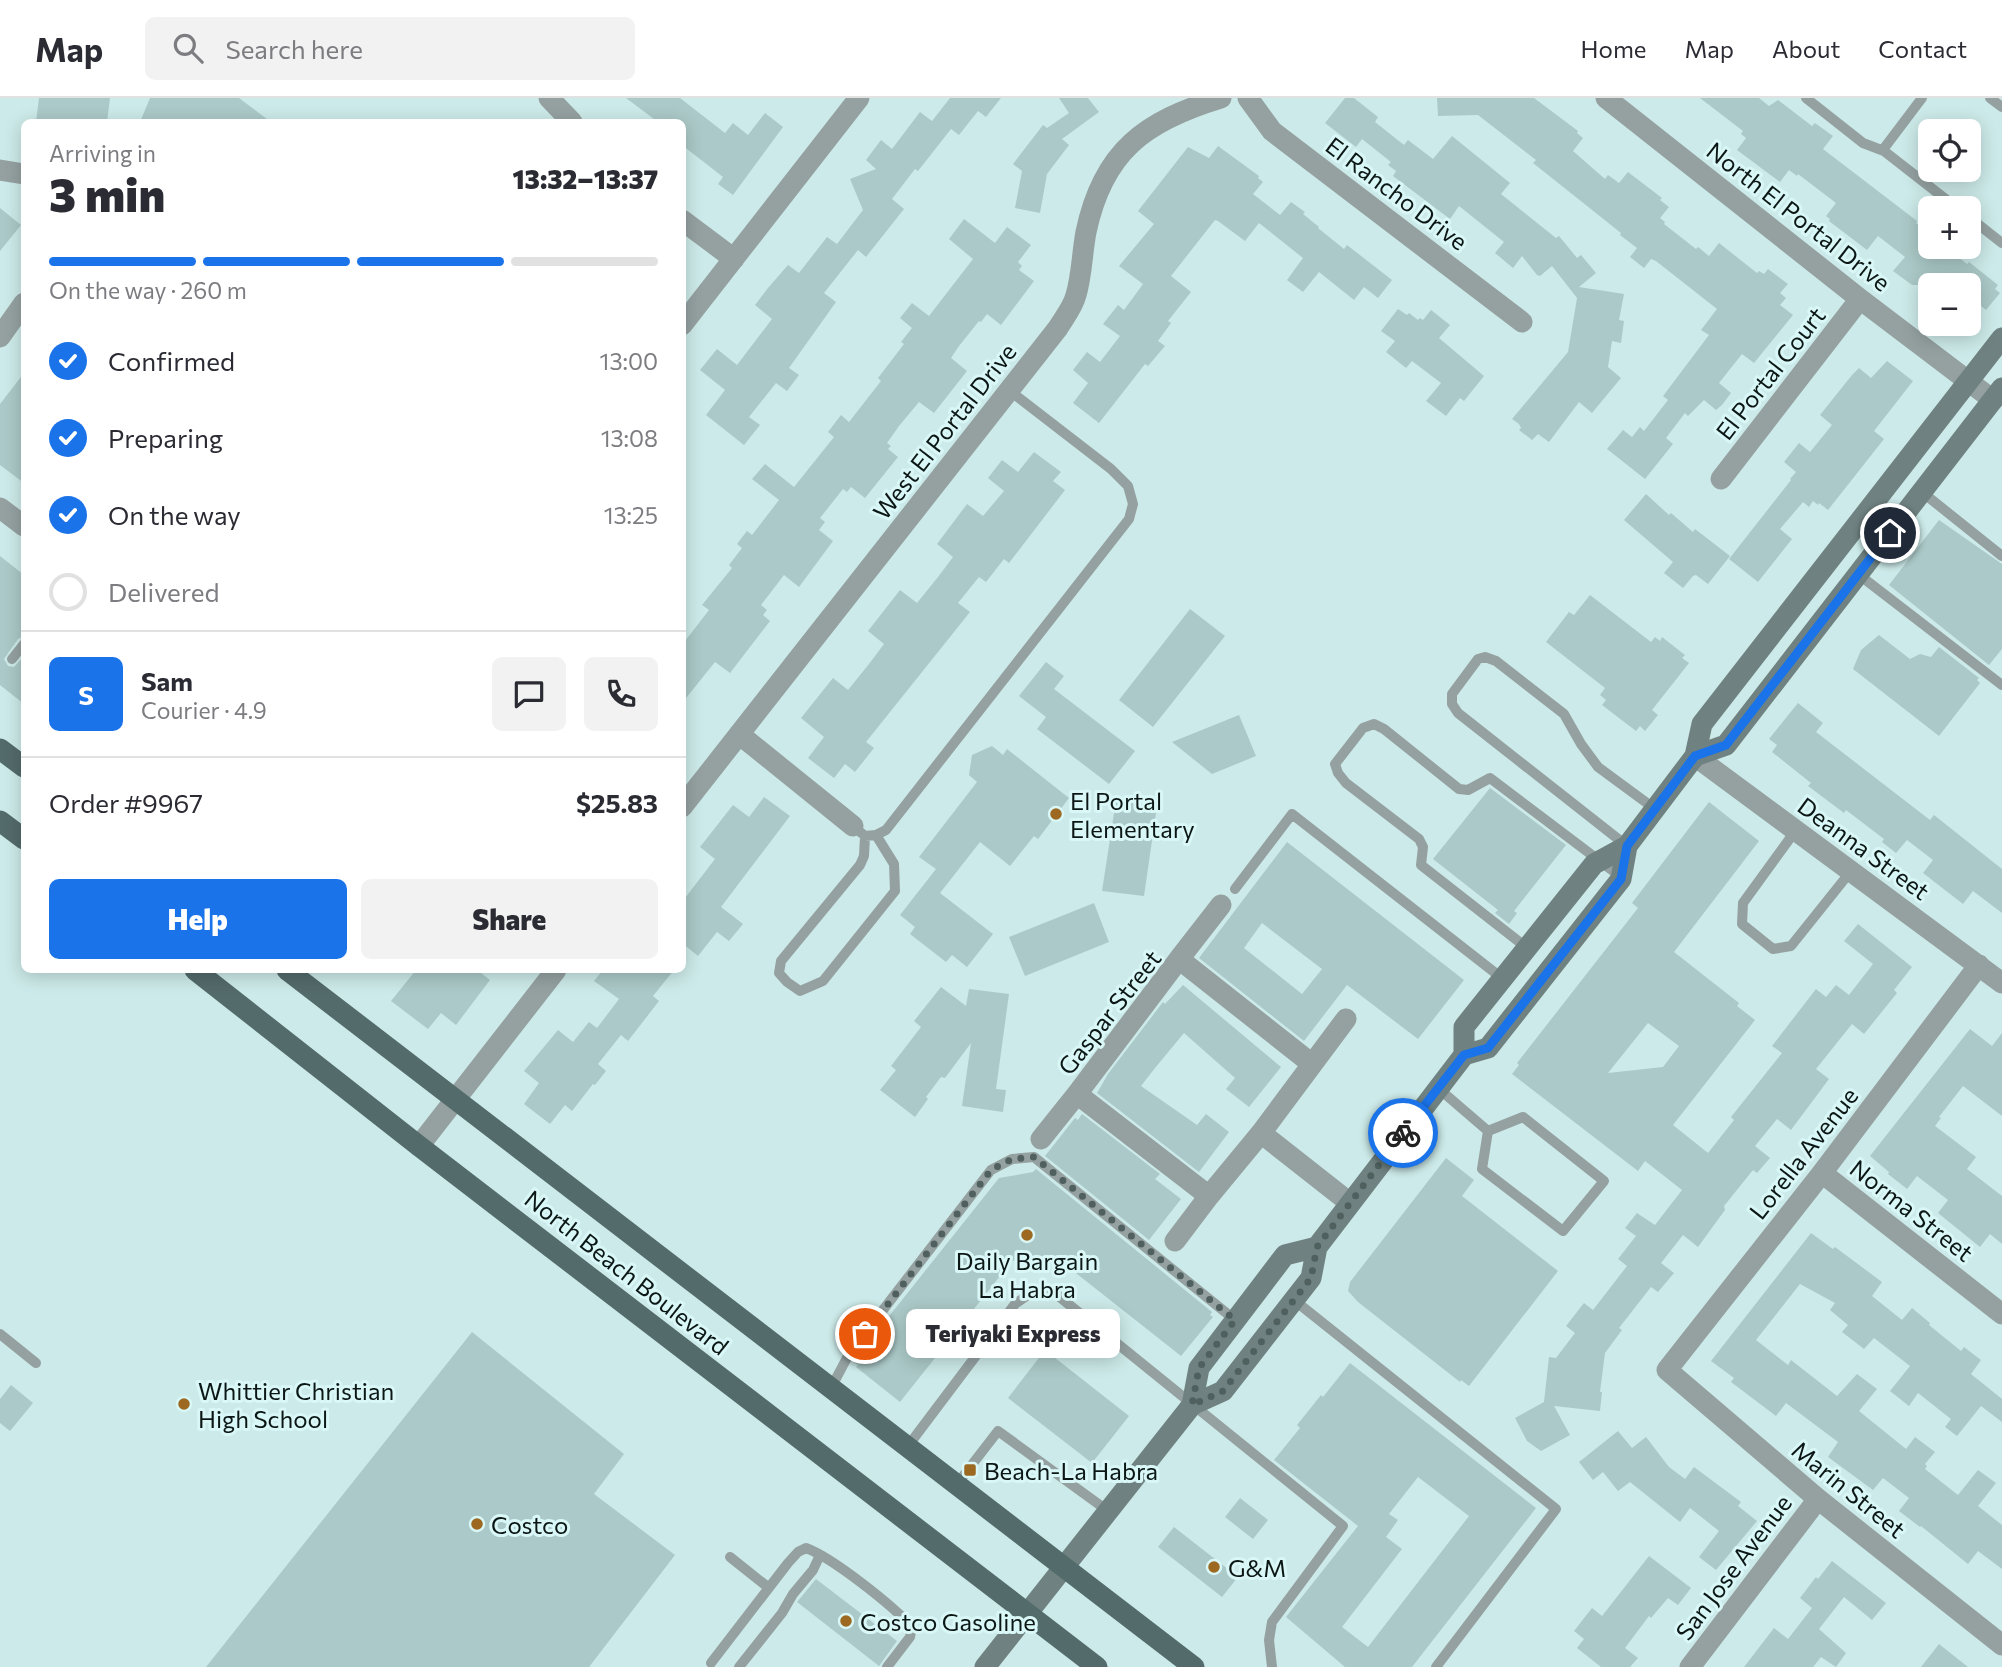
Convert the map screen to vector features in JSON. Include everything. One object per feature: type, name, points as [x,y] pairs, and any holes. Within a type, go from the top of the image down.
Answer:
[{"type":"main road","points":[[1464,1055],[1464,1027],[1594,864],[1627,846],[1695,756],[1702,724],[2002,338]]},
{"type":"main road","points":[[1695,756],[1726,745],[1998,394]]},
{"type":"main road","points":[[0,748],[21,765]]},
{"type":"main road","points":[[0,821],[21,837]]},
{"type":"main road","points":[[985,1667],[1192,1405],[1223,1391],[1311,1278],[1317,1247],[1438,1088],[1464,1055],[1488,1048],[1621,877],[1627,846]]},
{"type":"main road","name":"North Beach Boulevard","points":[[199,973],[832,1465],[1028,1612],[1089,1665]]},
{"type":"main road","name":"North Beach Boulevard","points":[[291,973],[1194,1667]]},
{"type":"main road","points":[[1192,1405],[1199,1368],[1285,1255],[1317,1247]]},
{"type":"street","points":[[549,98],[569,119]]},
{"type":"street","points":[[686,320],[859,98]]},
{"type":"street","name":"West El Portal Drive","points":[[686,802],[1058,328],[1076,297],[1086,231],[1098,189],[1120,153],[1150,127],[1187,108],[1221,98]]},
{"type":"street","name":"El Rancho Drive","points":[[1248,98],[1272,131],[1522,322]]},
{"type":"street","name":"North El Portal Drive","points":[[1606,98],[1860,299],[1969,381],[1998,394]]},
{"type":"street","points":[[0,170],[21,174]]},
{"type":"street","points":[[686,223],[734,259]]},
{"type":"street","name":"El Portal Court","points":[[1721,479],[1860,299]]},
{"type":"street","points":[[0,337],[21,307]]},
{"type":"street","points":[[0,508],[21,524]]},
{"type":"street","points":[[739,734],[865,832]]},
{"type":"street","name":"Deanna Street","points":[[1695,756],[2002,983]]},
{"type":"street","points":[[1179,959],[1221,905]]},
{"type":"street","name":"Gaspar Street","points":[[1209,1196],[1077,1094],[1179,959],[1312,1064]]},
{"type":"street","name":"Lorella Avenue","points":[[1667,1370],[1822,1173],[1979,965]]},
{"type":"street","points":[[419,1146],[554,973]]},
{"type":"street","points":[[1175,1241],[1261,1133],[1346,1019]]},
{"type":"street","points":[[1041,1139],[1077,1094]]},
{"type":"street","points":[[1261,1133],[1350,1203]]},
{"type":"street","name":"Norma Street","points":[[1822,1173],[2002,1314]]},
{"type":"street","name":"Marin Street","points":[[1667,1370],[1818,1499],[2002,1645]]},
{"type":"street","name":"San Jose Avenue","points":[[1690,1667],[1818,1499]]},
{"type":"lane","points":[[1806,98],[1863,143],[1884,151],[1942,196]]},
{"type":"lane","points":[[1884,151],[1922,98]]},
{"type":"lane","points":[[1990,98],[2002,107]]},
{"type":"lane","points":[[1981,226],[2002,243]]},
{"type":"lane","points":[[865,832],[886,830],[1129,519],[1133,504],[1128,486],[1111,469],[1010,391]]},
{"type":"lane","points":[[1922,492],[2002,556]]},
{"type":"lane","points":[[1858,574],[2002,685]]},
{"type":"lane","points":[[12,659],[21,648]]},
{"type":"lane","points":[[1627,846],[1458,713],[1452,704],[1451,694],[1478,659],[1485,657],[1496,661],[1564,714],[1598,767],[1655,809]]},
{"type":"lane","points":[[1527,948],[1421,865],[1423,847],[1419,839],[1346,783],[1338,773],[1335,764],[1363,728],[1374,724],[1384,730],[1459,789],[1468,790],[1490,778],[1621,877]]},
{"type":"lane","points":[[1235,889],[1292,814],[1503,979]]},
{"type":"lane","points":[[1796,830],[1742,903],[1742,924],[1773,949],[1791,946],[1851,871]]},
{"type":"lane","points":[[865,832],[894,864],[895,891],[823,981],[800,991],[779,973],[781,961],[860,865],[864,856],[865,832]]},
{"type":"lane","points":[[1438,1088],[1488,1130]]},
{"type":"lane","points":[[1522,1117],[1604,1181],[1563,1231],[1482,1169],[1488,1130],[1522,1117]]},
{"type":"lane","points":[[831,1388],[849,1354],[991,1170],[1012,1159],[1034,1157],[1235,1320]]},
{"type":"lane","points":[[908,1446],[1015,1304],[1031,1293],[1051,1290],[1343,1526],[1272,1622],[1269,1640],[1272,1667]]},
{"type":"lane","points":[[1294,1300],[1556,1509],[1436,1667]]},
{"type":"lane","points":[[0,1334],[36,1363]]},
{"type":"lane","points":[[957,1484],[998,1431],[1108,1511]]},
{"type":"lane","points":[[711,1663],[798,1552],[806,1548],[820,1555],[898,1611],[912,1627],[909,1637],[887,1667]]},
{"type":"lane","points":[[739,1667],[782,1613],[793,1594],[813,1570],[820,1555]]},
{"type":"lane","points":[[730,1557],[769,1588]]},
{"type":"building","points":[[39,98],[110,98],[107,119],[36,119]]},
{"type":"building","points":[[150,98],[239,98],[267,119],[141,119]]},
{"type":"building","points":[[626,98],[680,98],[725,133],[733,123],[748,135],[765,113],[783,127],[733,195],[718,184],[723,177],[686,148],[686,119],[654,119]]},
{"type":"building","points":[[950,98],[1001,98],[986,117],[978,111],[959,135],[951,129],[892,199],[904,209],[866,257],[858,250],[824,293],[836,302],[789,368],[799,375],[787,391],[776,383],[749,417],[760,425],[744,445],[706,415],[725,390],[700,370],[717,349],[737,365],[772,319],[755,305],[768,288],[788,265],[799,273],[827,237],[837,244],[863,210],[850,179],[876,169],[866,160],[881,140],[892,149],[920,112],[932,121]]},
{"type":"building","points":[[1059,98],[1088,98],[1099,112],[1062,139],[1069,145],[1047,174],[1040,213],[1015,208],[1022,171],[1013,164],[1043,125],[1047,128],[1069,113]]},
{"type":"building","points":[[1345,98],[1354,98],[1378,117],[1375,122],[1404,145],[1408,140],[1433,159],[1452,136],[1510,183],[1501,194],[1556,238],[1559,236],[1577,258],[1581,255],[1596,273],[1579,287],[1624,294],[1619,320],[1624,321],[1621,343],[1612,341],[1608,367],[1621,378],[1592,413],[1579,402],[1549,442],[1538,434],[1532,440],[1519,430],[1519,424],[1512,419],[1568,352],[1577,298],[1552,266],[1540,276],[1537,275],[1522,256],[1513,268],[1495,253],[1504,242],[1459,206],[1450,219],[1393,176],[1396,171],[1388,165],[1391,162],[1362,139],[1356,147],[1325,123]]},
{"type":"building","points":[[1437,98],[1534,98],[1578,131],[1583,138],[1573,151],[1605,179],[1608,175],[1619,183],[1628,172],[1662,198],[1660,200],[1669,207],[1660,218],[1664,224],[1696,249],[1698,247],[1709,256],[1719,243],[1757,273],[1759,271],[1764,274],[1768,269],[1788,284],[1780,293],[1786,298],[1780,305],[1793,315],[1754,363],[1742,354],[1719,383],[1731,393],[1722,405],[1716,410],[1704,400],[1688,416],[1685,413],[1666,438],[1673,444],[1645,479],[1607,449],[1623,430],[1632,437],[1640,427],[1644,431],[1668,400],[1663,396],[1709,335],[1701,330],[1717,309],[1656,261],[1651,259],[1644,268],[1630,257],[1637,248],[1620,235],[1621,233],[1533,163],[1536,160],[1478,115],[1438,116]]},
{"type":"building","points":[[1700,98],[1759,98],[1769,106],[1778,100],[1812,126],[1815,123],[1833,136],[1823,149],[1917,221],[1918,259],[1961,259],[1967,264],[1969,262],[1998,285],[1995,289],[2000,293],[1986,310],[1981,306],[1981,273],[1918,273],[1918,285],[1912,285],[1893,271],[1905,257],[1878,236],[1867,250],[1829,221],[1826,216],[1836,203],[1789,170],[1780,182],[1737,150],[1746,138],[1741,134],[1743,131]]},
{"type":"building","points":[[1218,146],[1259,176],[1263,182],[1253,194],[1280,215],[1291,202],[1344,249],[1347,245],[1392,280],[1378,298],[1364,287],[1354,300],[1319,272],[1303,292],[1287,280],[1303,258],[1259,223],[1245,241],[1215,220],[1171,276],[1191,292],[1168,321],[1171,323],[1158,341],[1165,346],[1148,366],[1145,364],[1099,423],[1073,403],[1088,383],[1073,370],[1087,352],[1100,362],[1120,336],[1103,324],[1118,305],[1124,310],[1143,284],[1119,266],[1154,224],[1138,211],[1188,147],[1209,158]]},
{"type":"building","points":[[0,208],[21,225],[0,251]]},
{"type":"building","points":[[964,219],[995,243],[1007,227],[1031,245],[1018,262],[1022,266],[1019,270],[1034,281],[1001,325],[987,314],[959,346],[951,358],[967,371],[934,413],[919,402],[899,426],[887,443],[891,446],[888,449],[898,457],[865,498],[851,487],[847,492],[843,489],[820,518],[825,522],[819,530],[833,541],[799,587],[784,575],[761,605],[767,610],[763,615],[770,621],[730,673],[715,662],[686,698],[686,640],[709,610],[702,605],[732,568],[729,565],[742,548],[737,544],[747,531],[752,535],[779,500],[752,479],[765,464],[794,487],[834,437],[828,432],[841,415],[849,422],[881,381],[878,378],[904,344],[901,342],[912,328],[900,318],[912,303],[929,316],[973,259],[949,239]]},
{"type":"building","points":[[1398,309],[1418,320],[1423,320],[1431,310],[1450,325],[1439,338],[1484,376],[1464,401],[1460,398],[1446,416],[1426,401],[1441,383],[1412,361],[1406,368],[1386,352],[1395,341],[1381,331]]},
{"type":"building","points":[[1887,361],[1913,381],[1874,431],[1884,439],[1828,510],[1813,501],[1809,507],[1803,502],[1780,529],[1792,539],[1758,582],[1729,559],[1796,472],[1784,462],[1799,443],[1810,452],[1832,425],[1820,415],[1859,368],[1871,378]]},
{"type":"building","points":[[21,377],[21,481],[0,465],[0,404]]},
{"type":"building","points":[[1034,452],[1061,472],[1053,481],[1065,490],[1009,563],[1004,559],[986,582],[979,577],[958,603],[970,612],[866,742],[874,748],[855,772],[845,764],[834,778],[808,758],[824,737],[801,718],[833,678],[848,690],[869,664],[884,644],[868,631],[900,590],[917,603],[938,577],[953,557],[937,544],[967,504],[983,516],[1004,491],[988,478],[1002,460],[1018,472]]},
{"type":"building","points":[[1646,494],[1669,515],[1671,513],[1693,532],[1695,529],[1730,556],[1708,584],[1696,575],[1683,588],[1664,573],[1673,562],[1624,520]]},
{"type":"building","points":[[1939,520],[2002,564],[2002,649],[1989,665],[1889,585]]},
{"type":"building","points":[[0,556],[21,573],[21,638],[4,659],[8,666],[14,667],[21,659],[21,702],[0,685]]},
{"type":"building","points":[[1590,595],[1651,642],[1655,637],[1660,641],[1662,637],[1685,655],[1682,658],[1689,663],[1652,710],[1658,715],[1645,731],[1640,726],[1636,731],[1602,705],[1606,700],[1600,695],[1605,688],[1546,642],[1569,612],[1574,615]]},
{"type":"building","points":[[1190,609],[1225,636],[1153,727],[1119,700]]},
{"type":"building","points":[[1879,635],[1910,659],[1920,654],[1931,657],[1939,647],[1979,678],[1977,680],[1980,683],[1939,736],[1853,669],[1861,650]]},
{"type":"building","points":[[1046,662],[1064,676],[1054,689],[1135,751],[1109,784],[1037,729],[1046,717],[1019,696]]},
{"type":"building","points":[[1798,703],[1823,723],[1816,732],[1930,820],[1934,815],[2002,869],[2002,913],[1973,891],[1963,904],[1923,873],[1933,860],[1907,840],[1896,853],[1882,842],[1884,839],[1846,810],[1844,813],[1808,786],[1811,783],[1772,752],[1777,745],[1769,739]]},
{"type":"building","points":[[1239,715],[1256,756],[1212,774],[1172,742]]},
{"type":"building","points":[[992,746],[1003,755],[1007,749],[1069,798],[1038,839],[1034,836],[1010,866],[980,842],[940,893],[993,934],[967,967],[952,955],[946,962],[910,934],[915,927],[900,915],[936,869],[919,857],[977,782],[969,775],[972,755]]},
{"type":"building","points":[[1490,788],[1566,845],[1514,911],[1517,913],[1509,924],[1495,913],[1498,910],[1433,859]]},
{"type":"building","points":[[764,797],[790,816],[721,907],[743,924],[729,941],[717,932],[698,956],[686,946],[686,897],[715,859],[700,847],[733,805],[749,817]]},
{"type":"building","points":[[1116,800],[1157,806],[1144,896],[1102,891]]},
{"type":"building","points":[[1709,802],[1759,841],[1674,952],[1739,1003],[1737,1006],[1755,1020],[1673,1125],[1708,1153],[1734,1120],[1731,1117],[1782,1053],[1772,1046],[1816,989],[1826,997],[1836,985],[1849,995],[1873,964],[1844,941],[1858,924],[1912,967],[1894,990],[1897,993],[1864,1034],[1852,1024],[1816,1069],[1829,1079],[1791,1130],[1777,1119],[1755,1146],[1770,1158],[1757,1173],[1753,1170],[1724,1206],[1725,1210],[1698,1247],[1683,1235],[1661,1263],[1674,1273],[1658,1292],[1651,1287],[1619,1328],[1622,1330],[1605,1353],[1600,1411],[1554,1406],[1570,1435],[1541,1451],[1527,1441],[1515,1418],[1544,1402],[1549,1357],[1556,1358],[1575,1333],[1566,1326],[1584,1303],[1593,1310],[1627,1266],[1618,1259],[1636,1236],[1625,1228],[1637,1213],[1655,1225],[1682,1190],[1645,1161],[1638,1171],[1512,1074],[1519,1065],[1517,1063],[1638,908],[1632,903]],"holes":[[[1648,1023],[1679,1046],[1663,1067],[1608,1073]]]},
{"type":"building","points":[[1287,842],[1464,980],[1418,1039],[1347,985],[1304,1041],[1199,958]],"holes":[[[1262,923],[1322,969],[1302,994],[1244,948]]]},
{"type":"building","points":[[1094,903],[1109,942],[1025,976],[1009,937]]},
{"type":"building","points":[[414,973],[481,973],[490,980],[456,1025],[441,1013],[428,1029],[391,1001]]},
{"type":"building","points":[[601,973],[672,973],[653,996],[659,1001],[628,1041],[621,1035],[598,1064],[606,1071],[595,1085],[593,1084],[572,1111],[565,1105],[550,1124],[524,1104],[539,1083],[524,1071],[558,1030],[573,1042],[589,1022],[597,1028],[619,999],[594,981]]},
{"type":"building","points":[[1183,985],[1281,1067],[1249,1107],[1226,1089],[1235,1078],[1184,1033],[1155,1068],[1141,1086],[1197,1125],[1206,1114],[1229,1132],[1199,1172],[1097,1093],[1108,1074],[1163,1002],[1165,1004]]},
{"type":"building","points":[[941,987],[966,1006],[969,989],[1009,994],[996,1089],[1006,1090],[1003,1112],[962,1106],[971,1043],[945,1078],[941,1077],[915,1117],[880,1090],[896,1070],[891,1066],[921,1027],[914,1021]]},
{"type":"building","points":[[1970,1029],[1992,1046],[2002,1033],[2002,1116],[1963,1086],[1935,1126],[1976,1157],[1967,1169],[2002,1196],[2002,1244],[1990,1234],[1980,1247],[1938,1213],[1948,1200],[1917,1176],[1907,1189],[1870,1156]]},
{"type":"building","points":[[1082,1114],[1160,1174],[1155,1179],[1181,1199],[1149,1240],[1045,1156],[1075,1118],[1078,1120]]},
{"type":"building","points":[[1446,1158],[1474,1180],[1462,1196],[1558,1271],[1469,1386],[1461,1380],[1460,1382],[1358,1302],[1348,1291],[1350,1282]]},
{"type":"building","points":[[1036,1169],[1212,1312],[1210,1315],[1213,1317],[1181,1356],[1053,1255],[1012,1261],[900,1402],[856,1367],[858,1365],[854,1362],[855,1359],[999,1178],[1033,1172]]},
{"type":"building","points":[[1811,1233],[1833,1249],[1835,1247],[1882,1282],[1872,1296],[1902,1320],[1912,1308],[1961,1351],[1964,1347],[1981,1360],[1971,1374],[2002,1399],[2002,1422],[1981,1406],[1957,1436],[1945,1427],[1951,1419],[1918,1393],[1909,1406],[1890,1391],[1910,1366],[1874,1338],[1864,1349],[1842,1332],[1848,1325],[1830,1310],[1835,1303],[1800,1284],[1756,1340],[1788,1365],[1791,1360],[1837,1396],[1857,1374],[1877,1389],[1859,1411],[1906,1449],[1915,1437],[1935,1452],[1925,1464],[1925,1469],[1958,1495],[1978,1470],[1996,1483],[1978,1506],[2002,1525],[2002,1569],[1978,1551],[1968,1564],[1899,1511],[1909,1498],[1883,1478],[1873,1490],[1828,1457],[1838,1442],[1786,1403],[1776,1416],[1731,1382],[1734,1378],[1711,1361]]},
{"type":"building","name":"Costco","points":[[472,1332],[624,1454],[594,1494],[675,1555],[589,1667],[206,1667]]},
{"type":"building","points":[[1045,1350],[1129,1416],[1092,1463],[1008,1398]]},
{"type":"building","points":[[1350,1363],[1536,1508],[1412,1667],[1345,1667],[1286,1617],[1358,1526],[1274,1460],[1300,1428],[1297,1425],[1321,1395],[1323,1397]],"holes":[[[1418,1477],[1469,1516],[1368,1647],[1342,1627],[1402,1549],[1386,1537],[1398,1520],[1389,1514]]]},
{"type":"building","points":[[11,1385],[33,1403],[10,1431],[0,1423],[0,1399]]},
{"type":"building","points":[[1618,1431],[1632,1448],[1646,1437],[1669,1467],[1685,1479],[1694,1467],[1741,1502],[1738,1506],[1757,1521],[1716,1570],[1699,1557],[1719,1531],[1690,1508],[1680,1522],[1630,1482],[1618,1491],[1603,1472],[1593,1480],[1579,1462]]},
{"type":"building","points":[[1240,1498],[1268,1520],[1253,1539],[1225,1517]]},
{"type":"building","points":[[1174,1527],[1238,1577],[1222,1597],[1158,1547]]},
{"type":"building","points":[[1649,1556],[1691,1588],[1678,1605],[1668,1598],[1651,1618],[1649,1616],[1625,1648],[1638,1658],[1630,1667],[1601,1667],[1577,1648],[1584,1639],[1574,1631],[1592,1608],[1602,1616]]},
{"type":"building","points":[[1832,1561],[1886,1603],[1872,1620],[1844,1597],[1819,1629],[1846,1653],[1836,1667],[1821,1657],[1813,1667],[1744,1667],[1774,1628],[1788,1639],[1812,1608],[1800,1598]]},
{"type":"building","name":"Costco Gasoline","points":[[816,1579],[897,1641],[879,1666],[797,1602]]},
{"type":"building","points":[[1939,1644],[1968,1667],[1921,1667]]},
{"type":"way so far","points":[[865,1334],[991,1170],[1012,1159],[1034,1157],[1235,1320],[1199,1368],[1192,1405],[1223,1391],[1311,1278],[1317,1247],[1403,1133]]},
{"type":"place","name":"El Portal Elementary","points":[[1056,814]]},
{"type":"place","name":"Daily Bargain La Habra","points":[[1027,1235]]},
{"type":"place","name":"Teriyaki Express","points":[[865,1334]]},
{"type":"place","name":"Whittier Christian High School","points":[[184,1404]]},
{"type":"place","name":"Beach-La Habra","points":[[970,1470]]},
{"type":"place","name":"Costco","points":[[477,1524]]},
{"type":"place","name":"G&M","points":[[1214,1567]]},
{"type":"place","name":"Costco Gasoline","points":[[846,1621]]},
{"type":"route","points":[[1403,1133],[1464,1055],[1488,1048],[1621,879],[1627,846],[1695,756],[1726,745],[1890,533]]}]
